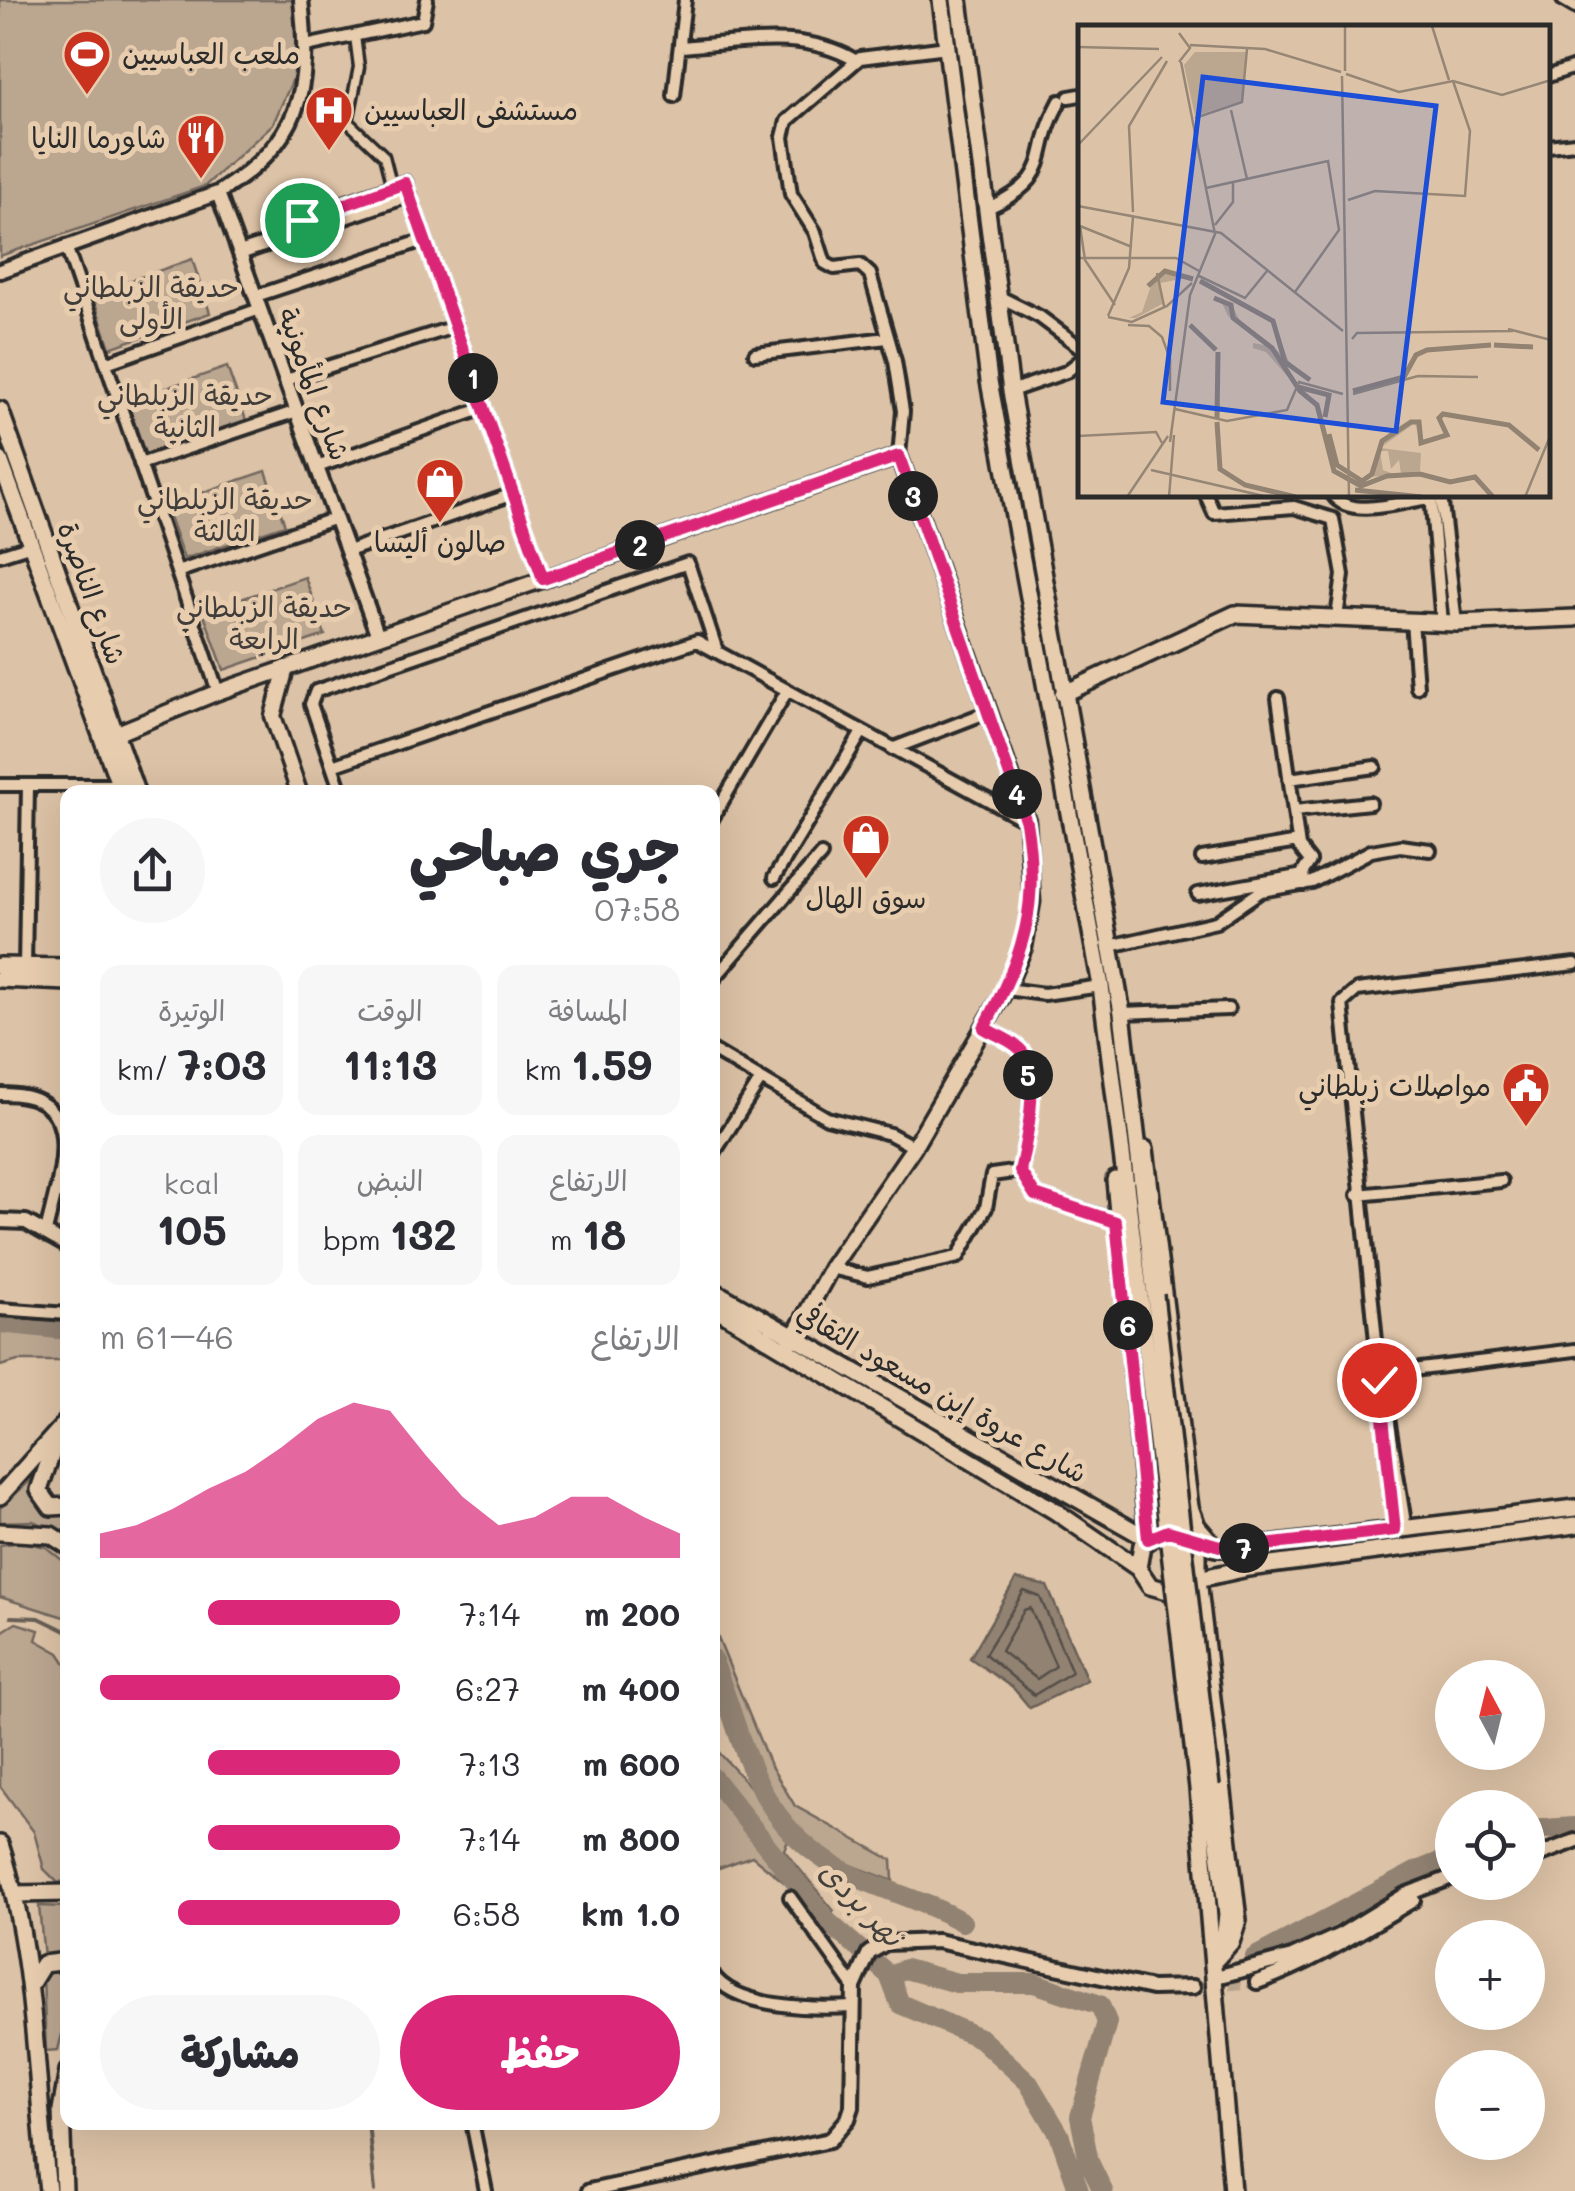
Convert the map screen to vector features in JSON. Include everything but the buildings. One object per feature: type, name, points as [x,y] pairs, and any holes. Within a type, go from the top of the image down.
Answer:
[{"type":"main road","points":[[941,0],[989,381],[1101,986],[1114,1114],[1116,1222],[1148,1539]]},
{"type":"main road","points":[[959,0],[1011,391],[1122,1013],[1148,1296],[1204,1787],[1227,1914],[1225,1937],[1216,1959],[1216,1977],[1232,2191]]},
{"type":"main road","name":"شارع الناصرة","points":[[2,420],[133,785]]},
{"type":"main road","points":[[115,734],[218,692],[899,456],[1026,822],[1032,902],[1024,947],[1006,989],[914,1147],[831,1268],[790,1343]]},
{"type":"main road","name":"شارع الناصرة","points":[[0,460],[120,785]]},
{"type":"main road","points":[[1063,694],[1236,614],[1449,623],[1575,618]]},
{"type":"main road","points":[[286,668],[272,716],[297,785]]},
{"type":"main road","points":[[0,966],[60,967]]},
{"type":"main road","points":[[0,979],[60,982]]},
{"type":"main road","points":[[1128,1078],[1151,1178],[1190,1507],[1202,1534],[1216,1548]]},
{"type":"main road","points":[[1114,1114],[1148,1296]]},
{"type":"main road","name":"شارع عروة إبن مسعود الثقافي","points":[[720,1295],[1138,1568]]},
{"type":"main road","name":"شارع عروة إبن مسعود الثقافي","points":[[720,1310],[790,1343],[1148,1539]]},
{"type":"main road","points":[[0,1496],[60,1429]]},
{"type":"main road","points":[[60,1434],[39,1490],[51,1507],[60,1506]]},
{"type":"main road","points":[[1118,1522],[1135,1514],[1144,1498]]},
{"type":"main road","points":[[1575,1508],[1216,1548],[1168,1531],[1148,1539],[1139,1552],[1138,1568],[1150,1586],[1164,1592],[1178,1590],[1198,1579],[1248,1568],[1575,1526]]},
{"type":"main road","points":[[0,1532],[51,1534],[60,1540]]},
{"type":"main road","points":[[1189,1540],[1198,1554],[1238,1920],[1231,1942],[1216,1959]]},
{"type":"main road","points":[[0,1844],[16,1894],[48,2191]]},
{"type":"main road","points":[[16,1894],[60,1893]]},
{"type":"main road","points":[[29,1988],[44,1964],[60,1962]]},
{"type":"main road","points":[[62,2130],[64,2191]]},
{"type":"street","points":[[0,271],[218,192],[247,174],[285,131],[306,83],[300,0]]},
{"type":"street","points":[[306,46],[423,21],[428,0]]},
{"type":"street","points":[[674,96],[685,0]]},
{"type":"street","points":[[1563,0],[1575,8]]},
{"type":"street","points":[[355,36],[359,66],[348,122],[384,156],[402,188],[424,240],[543,579]]},
{"type":"street","points":[[681,47],[799,39],[832,48],[854,60]]},
{"type":"street","points":[[899,456],[903,411],[867,269],[860,265],[830,268],[825,264],[815,232],[791,194],[783,137],[794,111],[854,60],[947,48]]},
{"type":"street","points":[[1550,75],[1575,67]]},
{"type":"street","points":[[986,209],[1011,198],[1036,174],[1070,98]]},
{"type":"street","points":[[1550,146],[1575,143]]},
{"type":"street","points":[[240,254],[402,188]]},
{"type":"street","name":"شارع المأمونية","points":[[218,192],[378,636]]},
{"type":"street","points":[[106,363],[424,240]]},
{"type":"street","points":[[66,246],[218,692]]},
{"type":"street","points":[[998,296],[1040,316],[1078,346]]},
{"type":"street","points":[[286,380],[454,327]]},
{"type":"street","points":[[756,354],[886,338]]},
{"type":"street","points":[[1011,391],[1066,372],[1078,363]]},
{"type":"street","points":[[318,467],[484,408]]},
{"type":"street","points":[[140,464],[297,411]]},
{"type":"street","points":[[348,551],[513,494]]},
{"type":"street","points":[[1207,498],[1209,509],[1222,514],[1293,501],[1325,514],[1336,526],[1342,575],[1337,617]]},
{"type":"street","points":[[1335,498],[1355,508],[1421,498]]},
{"type":"street","points":[[1434,498],[1449,623]]},
{"type":"street","points":[[177,572],[336,518]]},
{"type":"street","points":[[0,555],[32,545]]},
{"type":"street","points":[[339,785],[311,704],[316,691],[688,563],[717,652]]},
{"type":"street","points":[[1412,621],[1417,687]]},
{"type":"street","points":[[332,766],[697,641],[1026,822]]},
{"type":"street","points":[[720,806],[787,691]]},
{"type":"street","points":[[1278,698],[1298,842],[1310,860],[1303,880]]},
{"type":"street","points":[[892,748],[988,712]]},
{"type":"street","points":[[774,878],[862,732]]},
{"type":"street","points":[[1289,778],[1375,767]]},
{"type":"street","points":[[0,786],[60,787]]},
{"type":"street","points":[[25,967],[28,786]]},
{"type":"street","points":[[1294,811],[1370,803]]},
{"type":"street","points":[[1202,858],[1298,842]]},
{"type":"street","points":[[1110,946],[1216,922],[1255,894],[1303,880],[1371,851],[1400,846],[1430,850]]},
{"type":"street","points":[[720,973],[820,855]]},
{"type":"street","points":[[1198,894],[1303,880]]},
{"type":"street","points":[[1400,1529],[1386,1391],[1380,1374],[1358,1195],[1342,1010],[1345,996],[1357,990],[1575,964]]},
{"type":"street","points":[[1006,989],[1044,994],[1101,986]]},
{"type":"street","points":[[1122,1013],[1228,1009]]},
{"type":"street","points":[[984,1028],[1020,1049],[1026,1057],[1030,1117],[1020,1171],[1035,1195],[1116,1222]]},
{"type":"street","points":[[720,1055],[827,1118],[890,1134],[914,1147]]},
{"type":"street","points":[[720,1144],[760,1078]]},
{"type":"street","points":[[0,1094],[41,1101],[58,1115],[60,1125]]},
{"type":"street","points":[[720,1136],[724,1138]]},
{"type":"street","points":[[831,1268],[868,1277],[958,1257],[986,1208],[992,1175],[1020,1171]]},
{"type":"street","points":[[46,1232],[60,1172]]},
{"type":"street","points":[[1358,1195],[1501,1181]]},
{"type":"street","points":[[0,1221],[26,1222],[60,1241]]},
{"type":"street","points":[[0,1309],[60,1313]]},
{"type":"street","points":[[1380,1374],[1575,1350]]},
{"type":"street","points":[[1545,1853],[1575,1842]]},
{"type":"street","points":[[1216,1977],[1292,1956],[1340,1935],[1405,1895],[1435,1884]]},
{"type":"street","points":[[1257,1982],[1300,1966],[1412,1901],[1435,1892]]},
{"type":"street","points":[[790,1897],[855,1982]]},
{"type":"street","points":[[589,2191],[830,2140],[848,2120],[852,2107],[855,1982],[869,1953],[886,1942],[928,1940],[1152,1988],[1193,1987]]},
{"type":"street","points":[[720,1981],[727,1988],[786,2006],[853,2008]]},
{"type":"street","points":[[474,2130],[486,2191]]},
{"type":"green space","points":[[0,0],[294,0],[299,37],[293,79],[273,124],[205,186],[0,256]]},
{"type":"green space","name":"حديقة الزبلطاني الأولى","points":[[192,259],[210,313],[110,348],[92,294]]},
{"type":"green space","name":"حديقة الزبلطاني الثانية","points":[[227,367],[246,420],[143,455],[125,402]]},
{"type":"green space","name":"حديقة الزبلطاني الثالثة","points":[[266,471],[285,525],[184,559],[165,505]]},
{"type":"green space","name":"حديقة الزبلطاني الرابعة","points":[[305,577],[325,635],[224,670],[203,612]]},
{"type":"green space","points":[[0,1326],[60,1331],[60,1361],[18,1361],[0,1366]]},
{"type":"green space","points":[[33,1478],[45,1512],[60,1514],[60,1532],[33,1521],[0,1522],[0,1508]]},
{"type":"green space","points":[[22,1542],[46,1547],[60,1558],[60,1616],[0,1597],[0,1545]]},
{"type":"green space","points":[[16,1623],[39,1630],[36,1640],[60,1654],[58,1883],[44,1869],[34,1832],[0,1786],[0,1633]]},
{"type":"green space","points":[[720,1643],[769,1763],[795,1806],[892,1860],[893,1881],[840,1861],[792,1829],[784,1850],[834,1911],[821,1925],[785,1883],[752,1856],[720,1868],[720,1754],[755,1792],[720,1706]]},
{"type":"green space","points":[[39,1906],[60,1907],[60,1952],[44,1958]]},
{"type":"green space","points":[[52,1968],[60,1969],[58,2050],[46,2051],[43,1975]]},
{"type":"water","points":[[1016,1579],[1047,1586],[1087,1680],[1030,1708],[1014,1689],[970,1658]]},
{"type":"waterway","name":"نهر بردى","points":[[0,1323],[60,1329]]},
{"type":"waterway","points":[[11,1617],[39,1618],[60,1628]]},
{"type":"waterway","name":"نهر بردى","points":[[720,1682],[765,1796],[802,1842],[844,1871],[962,1922]]},
{"type":"waterway","name":"نهر بردى","points":[[720,1787],[827,1921],[889,1975],[900,2004],[980,2038],[1028,2082],[1059,2134],[1079,2191]]},
{"type":"waterway","name":"نهر بردى","points":[[1545,1829],[1575,1827]]},
{"type":"waterway","name":"نهر بردى","points":[[1255,1957],[1435,1864]]},
{"type":"waterway","points":[[889,1975],[905,1969],[957,1983],[1034,1983],[1100,2005],[1107,2022],[1080,2117],[1089,2162],[1103,2191]]},
{"type":"waterway","points":[[369,2130],[375,2191]]},
{"type":"tunnel","points":[[1193,1987],[1257,1982]]},
{"type":"place","name":"ملعب العباسيين","points":[[87,96]]},
{"type":"place","name":"مستشفى العباسيين","points":[[329,152]]},
{"type":"place","name":"شاورما النايا","points":[[201,180]]},
{"type":"place","name":"صالون أليسا","points":[[440,524]]},
{"type":"place","name":"سوق الهال","points":[[866,880]]},
{"type":"place","name":"مواصلات زبلطاني","points":[[1526,1128]]},
{"type":"route","points":[[302,220],[405,183],[543,579],[899,456],[1026,822],[1032,857],[1032,902],[1024,947],[984,1028],[1020,1049],[1026,1057],[1030,1117],[1020,1171],[1035,1195],[1116,1222],[1142,1444],[1148,1539],[1168,1531],[1207,1546],[1230,1549],[1395,1530],[1379,1380]]}]
